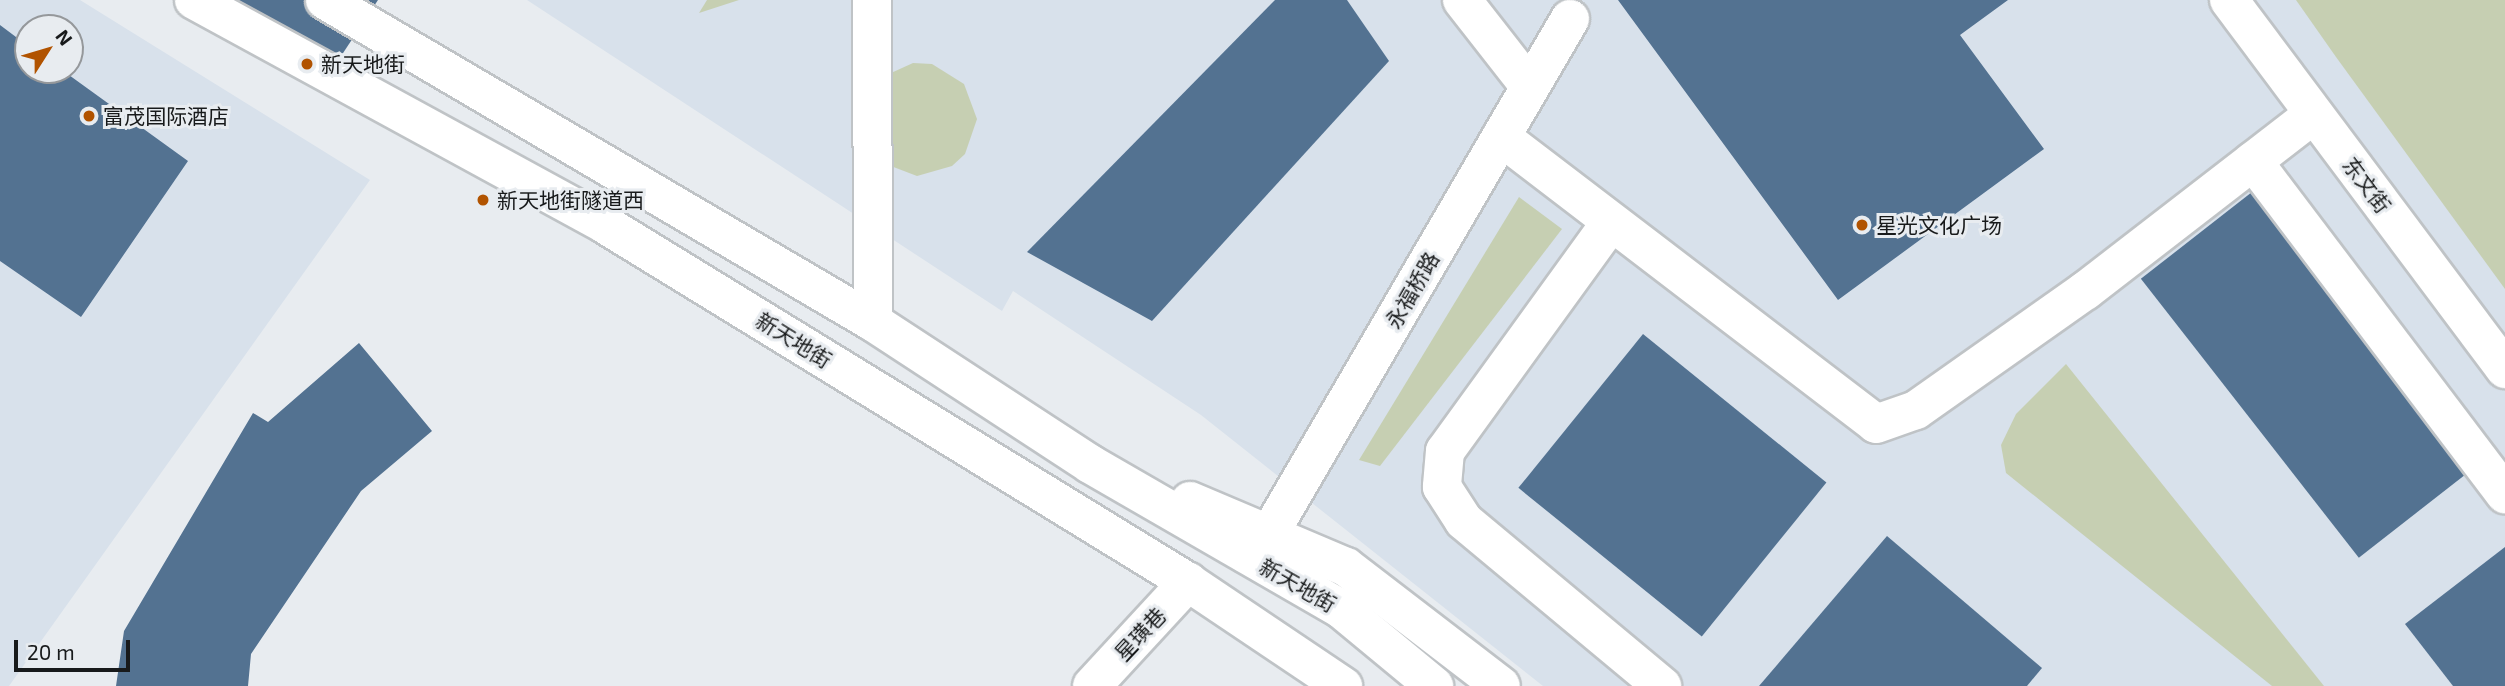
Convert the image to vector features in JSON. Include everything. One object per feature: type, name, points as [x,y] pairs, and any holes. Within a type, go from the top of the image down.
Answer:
[{"type":"main road","name":"新天地街","points":[[194,0],[606,225],[1188,582],[1342,686]]},
{"type":"main road","points":[[325,0],[873,322],[1090,464],[1259,543],[1346,567],[1501,686]]},
{"type":"main road","points":[[873,0],[873,322]]},
{"type":"main road","points":[[1462,0],[1530,87]]},
{"type":"main road","name":"东文街","points":[[2229,0],[2505,369]]},
{"type":"main road","name":"永福桥路","points":[[1259,543],[1570,19]]},
{"type":"main road","points":[[1501,137],[1876,424],[1916,411],[2314,114]]},
{"type":"main road","points":[[2253,161],[2505,494]]},
{"type":"main road","points":[[1611,222],[1445,451],[1442,487],[1464,521],[1662,686]]},
{"type":"main road","name":"新天地街","points":[[1259,543],[1434,686]]},
{"type":"main road","name":"星璜巷","points":[[1092,686],[1188,582]]},
{"type":"shaded area","points":[[0,0],[80,0],[370,180],[9,686],[0,686]]},
{"type":"shaded area","points":[[527,0],[2505,0],[2505,686],[1543,686],[1201,415],[1013,291],[1002,311]]},
{"type":"green space","points":[[707,0],[739,0],[699,13]]},
{"type":"green space","points":[[2296,0],[2505,0],[2505,289],[2336,57]]},
{"type":"green space","points":[[913,63],[932,64],[964,84],[977,119],[965,154],[952,166],[917,176],[883,163],[880,78]]},
{"type":"green space","points":[[1519,197],[1562,229],[1380,466],[1359,460]]},
{"type":"green space","points":[[2066,364],[2324,686],[2272,686],[2006,473],[2001,445],[2016,414]]},
{"type":"building","name":"新天地街","points":[[222,0],[378,0],[320,88]]},
{"type":"building","points":[[1275,0],[1347,0],[1389,61],[1152,321],[1027,252]]},
{"type":"building","name":"星光文化广场","points":[[1618,0],[2008,0],[1960,35],[2044,149],[1838,300]]},
{"type":"building","points":[[0,25],[14,36],[14,84],[81,84],[188,161],[81,317],[0,261]]},
{"type":"building","points":[[2252,192],[2470,471],[2359,558],[2141,279]]},
{"type":"building","points":[[1643,334],[1826,483],[1702,636],[1518,488]]},
{"type":"building","points":[[359,343],[432,431],[361,491],[251,654],[248,686],[116,686],[124,631],[253,413],[268,422]]},
{"type":"building","points":[[1887,536],[2042,668],[2027,686],[1759,686]]},
{"type":"building","points":[[2505,547],[2505,686],[2453,686],[2405,624]]},
{"type":"place","name":"新天地街","points":[[307,64]]},
{"type":"place","name":"富茂国际酒店","points":[[89,116]]},
{"type":"place","name":"新天地街隧道西","points":[[483,200]]},
{"type":"place","name":"星光文化广场","points":[[1862,225]]}]
